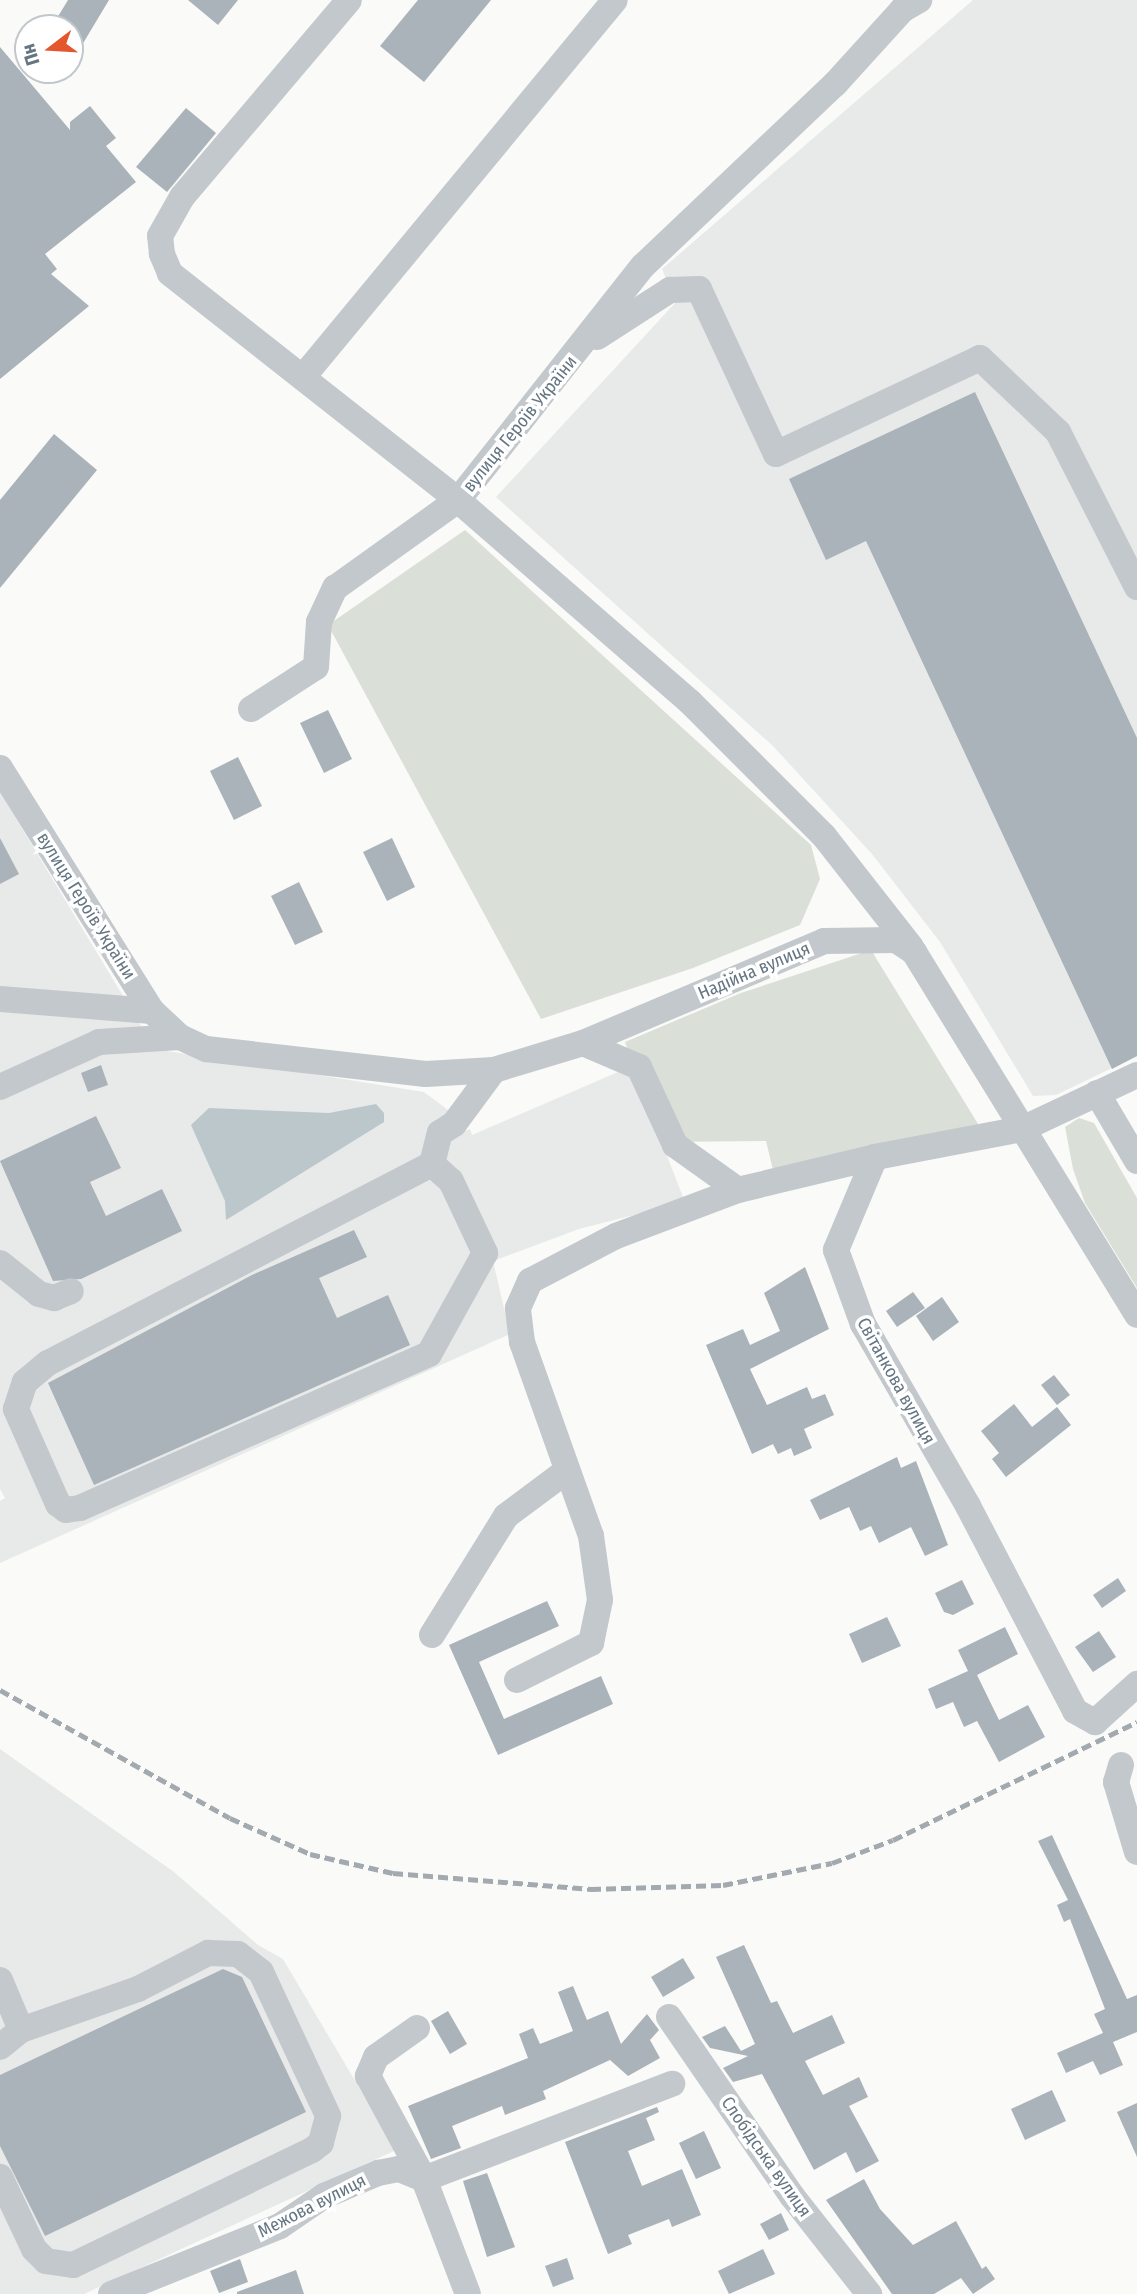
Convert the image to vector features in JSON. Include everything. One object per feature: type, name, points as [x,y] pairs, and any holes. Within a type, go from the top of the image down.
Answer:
[{"type":"street","points":[[251,709],[316,667],[319,622],[335,588],[458,500],[170,272],[160,236],[182,197],[349,0]]},
{"type":"street","points":[[303,377],[615,0]]},
{"type":"street","name":"вулиця Героїв України","points":[[907,3],[835,84],[643,266],[583,346],[458,500],[690,702],[824,836],[914,952]]},
{"type":"street","points":[[583,346],[670,290],[699,289],[776,454],[980,358],[1058,432],[1137,587]]},
{"type":"street","name":"вулиця Героїв України","points":[[0,768],[152,1011],[180,1037]]},
{"type":"street","name":"Надійна вулиця","points":[[180,1037],[206,1049],[353,1068],[426,1074],[494,1069],[583,1043],[824,941],[873,937],[896,940],[914,952]]},
{"type":"street","points":[[914,952],[1137,1315]]},
{"type":"street","points":[[0,999],[152,1011]]},
{"type":"street","points":[[0,1087],[99,1042],[180,1037]]},
{"type":"street","points":[[583,1043],[639,1067],[675,1145],[738,1190]]},
{"type":"street","points":[[432,1164],[452,1181],[485,1253],[429,1354],[80,1508],[66,1510],[58,1504],[16,1409],[25,1382],[48,1363],[432,1164],[440,1133],[454,1124],[494,1069]]},
{"type":"street","points":[[517,1680],[591,1643],[600,1600],[598,1569],[522,1342],[522,1293],[543,1270],[566,1258],[738,1190],[875,1157],[1022,1129],[1137,1075]]},
{"type":"street","points":[[1097,1093],[1137,1161]]},
{"type":"street","name":"Світанкова вулиця","points":[[875,1157],[836,1250],[848,1288],[1063,1694],[1089,1724],[1137,1684]]},
{"type":"street","points":[[0,1264],[39,1294],[54,1298],[71,1292]]},
{"type":"street","points":[[432,1635],[506,1516],[565,1472]]},
{"type":"street","points":[[1121,1765],[1116,1782],[1137,1852]]},
{"type":"street","points":[[0,2047],[21,2030],[138,1989],[208,1953],[238,1954],[261,1972],[328,2116],[327,2131],[312,2150],[73,2265],[46,2261],[34,2249],[0,2176]]},
{"type":"street","points":[[0,1980],[21,2030]]},
{"type":"street","name":"Слобідська вулиця","points":[[669,2017],[792,2196],[869,2294]]},
{"type":"street","points":[[417,2028],[376,2057],[369,2076],[424,2179],[468,2294]]},
{"type":"street","points":[[424,2179],[672,2084]]},
{"type":"street","name":"Межова вулиця","points":[[111,2294],[150,2286],[280,2226],[324,2196],[378,2173],[399,2169],[424,2179]]},
{"type":"shaded area","points":[[973,0],[1137,0],[1137,1056],[1056,1095],[1033,1096],[940,942],[872,854],[773,746],[496,497],[676,302],[662,269]]},
{"type":"shaded area","points":[[465,530],[811,845],[820,879],[800,925],[693,968],[541,1019],[328,625]]},
{"type":"shaded area","points":[[0,792],[155,1049],[424,1092],[448,1110],[458,1134],[470,1129],[472,1135],[625,1069],[635,1074],[685,1202],[579,1229],[493,1261],[510,1334],[0,1563],[0,1501],[5,1498],[0,1489]]},
{"type":"shaded area","points":[[871,950],[983,1132],[773,1170],[766,1141],[662,1142],[625,1042],[741,993]]},
{"type":"shaded area","points":[[376,1104],[384,1113],[384,1122],[226,1220],[225,1201],[191,1125],[209,1108],[329,1113]]},
{"type":"shaded area","points":[[1079,1118],[1094,1123],[1137,1198],[1137,1288],[1085,1203],[1073,1169],[1065,1127]]},
{"type":"shaded area","points":[[0,1749],[174,1872],[258,1945],[283,1959],[396,2150],[84,2294],[0,2294]]},
{"type":"building","points":[[68,0],[109,0],[84,42],[84,14],[60,14]]},
{"type":"building","points":[[188,0],[238,0],[218,25]]},
{"type":"building","points":[[418,0],[491,0],[424,82],[380,46]]},
{"type":"building","points":[[0,47],[14,64],[14,84],[31,84],[70,130],[70,122],[90,106],[116,138],[106,146],[136,182],[45,254],[57,269],[51,274],[89,306],[0,379]]},
{"type":"building","points":[[186,108],[216,133],[167,192],[136,167]]},
{"type":"building","points":[[975,392],[1137,738],[1137,1056],[1112,1069],[866,541],[826,560],[789,479]]},
{"type":"building","points":[[54,434],[97,470],[0,588],[0,500]]},
{"type":"building","points":[[328,710],[352,759],[324,773],[300,723]]},
{"type":"building","points":[[238,757],[262,806],[234,820],[210,771]]},
{"type":"building","points":[[0,838],[19,874],[0,884]]},
{"type":"building","points":[[392,838],[415,887],[387,901],[363,852]]},
{"type":"building","points":[[299,882],[323,932],[295,945],[271,896]]},
{"type":"building","points":[[101,1065],[108,1085],[88,1092],[81,1073]]},
{"type":"building","points":[[96,1116],[121,1168],[90,1182],[106,1216],[162,1189],[182,1231],[81,1279],[53,1281],[0,1161]]},
{"type":"building","points":[[354,1230],[367,1257],[319,1278],[337,1318],[388,1295],[410,1345],[94,1485],[48,1383],[252,1275]]},
{"type":"building","points":[[805,1267],[829,1329],[750,1369],[767,1405],[807,1387],[812,1399],[825,1394],[834,1415],[804,1429],[812,1448],[794,1456],[791,1448],[778,1454],[773,1444],[752,1454],[706,1345],[743,1329],[750,1345],[780,1331],[764,1293]]},
{"type":"building","points":[[913,1292],[925,1308],[897,1327],[886,1311]]},
{"type":"building","points":[[942,1297],[959,1322],[933,1341],[916,1316]]},
{"type":"building","points":[[1054,1375],[1070,1395],[1057,1405],[1041,1385]]},
{"type":"building","points":[[1014,1404],[1032,1427],[1057,1407],[1071,1425],[1006,1477],[992,1459],[999,1453],[981,1431]]},
{"type":"building","points":[[897,1457],[901,1468],[916,1461],[948,1545],[925,1556],[911,1527],[879,1543],[871,1526],[860,1531],[849,1507],[820,1520],[810,1500]]},
{"type":"building","points":[[1118,1578],[1126,1591],[1102,1608],[1093,1595]]},
{"type":"building","points":[[962,1580],[974,1604],[953,1615],[944,1612],[935,1593]]},
{"type":"building","points":[[547,1601],[559,1626],[479,1662],[504,1719],[601,1676],[613,1704],[498,1755],[449,1645]]},
{"type":"building","points":[[887,1617],[901,1646],[862,1663],[849,1634]]},
{"type":"building","points":[[1005,1627],[1018,1654],[977,1675],[999,1720],[1028,1705],[1045,1737],[999,1762],[977,1721],[964,1727],[953,1702],[936,1709],[928,1689],[968,1671],[958,1650]]},
{"type":"building","points":[[1099,1631],[1116,1657],[1093,1672],[1075,1647]]},
{"type":"building","points":[[1052,1835],[1127,1999],[1137,1995],[1137,2032],[1113,2042],[1123,2065],[1100,2075],[1093,2061],[1066,2073],[1057,2053],[1103,2033],[1094,2014],[1105,2009],[1070,1919],[1064,1922],[1057,1905],[1068,1900],[1038,1841]]},
{"type":"building","points":[[744,1945],[771,2003],[777,2001],[793,2033],[832,2015],[845,2043],[805,2061],[823,2095],[859,2077],[868,2097],[849,2106],[879,2161],[856,2173],[846,2152],[814,2170],[762,2074],[733,2082],[723,2068],[748,2056],[710,2048],[702,2037],[725,2026],[741,2051],[755,2044],[716,1957]]},
{"type":"building","points":[[683,1958],[695,1978],[663,1997],[651,1977]]},
{"type":"building","points":[[223,1969],[242,1977],[306,2112],[45,2236],[0,2146],[0,2075]]},
{"type":"building","points":[[573,1986],[587,2020],[608,2011],[621,2044],[647,2014],[659,2030],[650,2040],[660,2058],[628,2076],[610,2060],[543,2091],[546,2099],[505,2115],[502,2106],[452,2126],[461,2148],[431,2159],[408,2106],[528,2058],[519,2034],[533,2028],[540,2044],[573,2031],[558,1992]]},
{"type":"building","points":[[448,2011],[467,2044],[450,2054],[431,2021]]},
{"type":"building","points":[[1052,2090],[1066,2121],[1025,2140],[1011,2109]]},
{"type":"building","points":[[1137,2103],[1137,2157],[1117,2112]]},
{"type":"building","points":[[657,2107],[659,2112],[646,2118],[655,2140],[628,2151],[642,2186],[682,2169],[701,2215],[672,2227],[669,2219],[628,2235],[632,2244],[608,2254],[565,2142]]},
{"type":"building","points":[[704,2131],[721,2168],[696,2179],[679,2143]]},
{"type":"building","points":[[487,2173],[515,2247],[487,2257],[463,2181]]},
{"type":"building","points":[[864,2179],[880,2209],[913,2245],[956,2221],[982,2269],[986,2266],[995,2279],[973,2294],[961,2278],[934,2294],[892,2294],[826,2200]]},
{"type":"building","points":[[781,2213],[789,2230],[769,2240],[760,2224]]},
{"type":"building","points":[[763,2249],[775,2274],[729,2294],[718,2271]]},
{"type":"building","points":[[567,2258],[574,2279],[553,2287],[545,2266]]},
{"type":"building","points":[[240,2259],[248,2282],[219,2293],[210,2271]]},
{"type":"building","points":[[296,2270],[304,2294],[237,2294],[237,2292]]},
{"type":"railway","points":[[0,1690],[230,1818],[310,1854],[393,1873],[591,1889],[723,1885],[832,1863],[893,1840],[1137,1722]]}]
